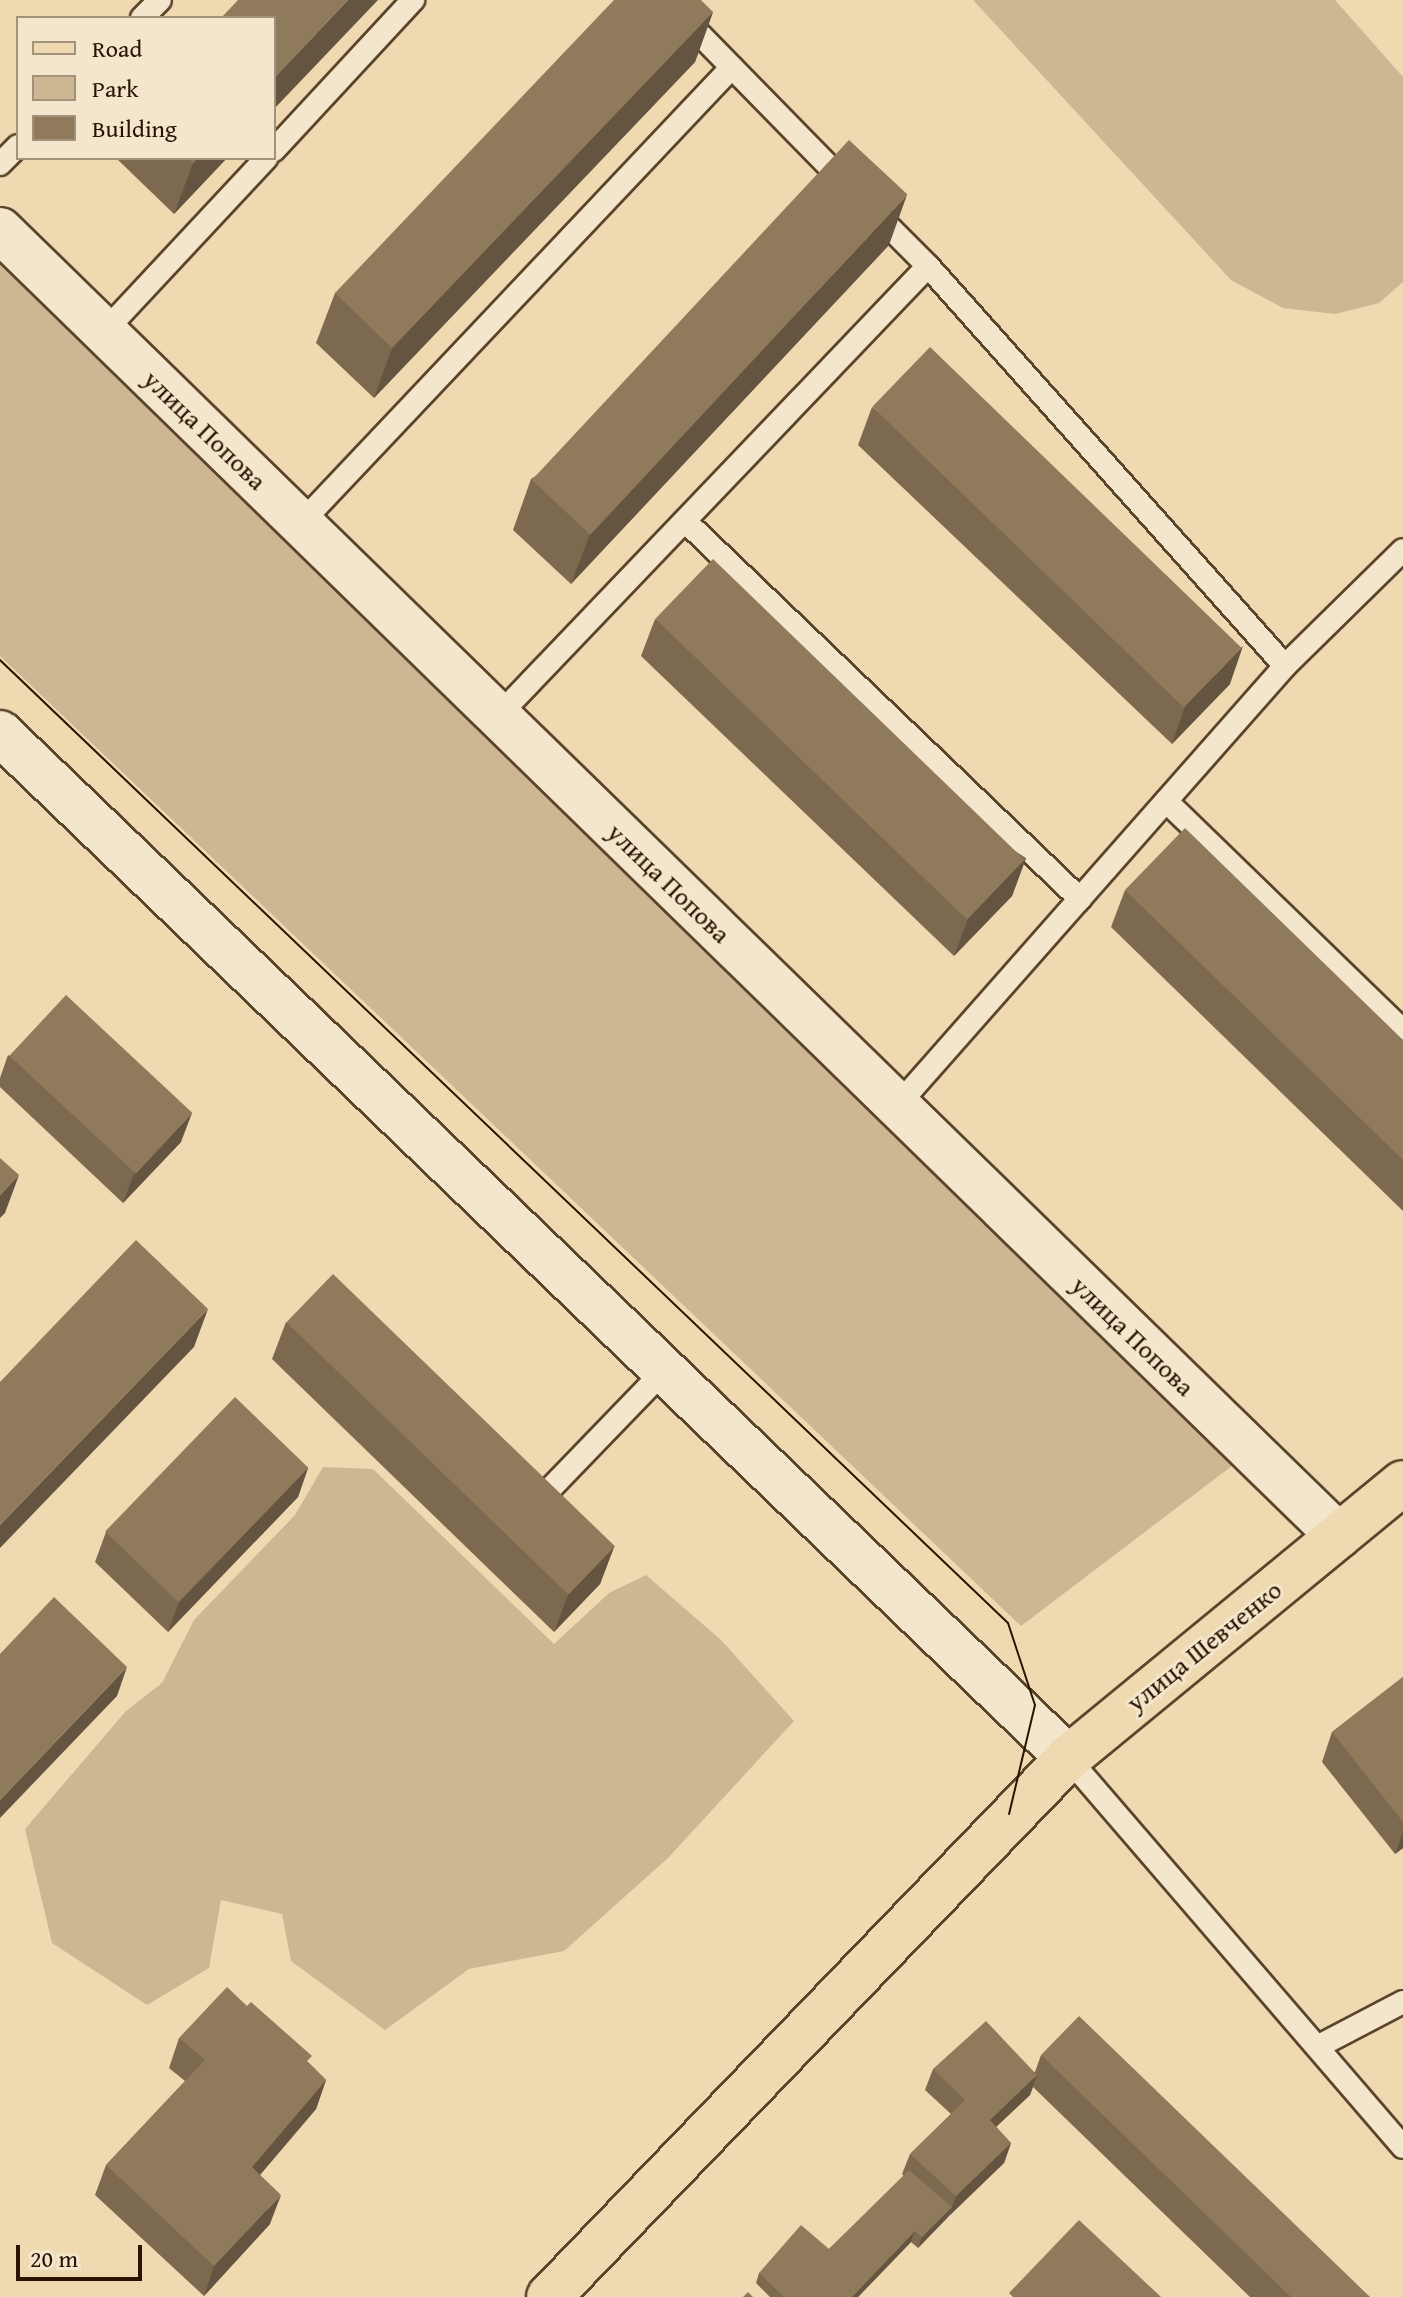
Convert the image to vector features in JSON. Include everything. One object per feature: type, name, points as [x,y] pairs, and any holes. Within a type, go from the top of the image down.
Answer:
[{"type":"main road","name":"улица Шевченко","points":[[549,2297],[1009,1814],[1068,1758],[1403,1483]]},
{"type":"street","name":"улица Попова","points":[[0,230],[1339,1536]]},
{"type":"street","points":[[6,752],[665,1370],[1068,1758]]},
{"type":"lane","points":[[144,16],[160,0]]},
{"type":"lane","points":[[276,148],[413,0]]},
{"type":"lane","points":[[666,0],[928,266],[1285,666]]},
{"type":"lane","points":[[301,523],[732,67]]},
{"type":"lane","points":[[0,164],[16,148]]},
{"type":"lane","points":[[104,332],[264,160]]},
{"type":"lane","points":[[498,716],[928,266]]},
{"type":"lane","points":[[685,521],[1080,899]]},
{"type":"lane","points":[[897,1106],[1285,666],[1403,550]]},
{"type":"lane","points":[[1166,801],[1403,1031]]},
{"type":"lane","points":[[548,1491],[665,1370]]},
{"type":"lane","points":[[1068,1758],[1403,2147]]},
{"type":"lane","points":[[1317,2047],[1403,2002]]},
{"type":"green space","points":[[973,0],[1335,0],[1403,77],[1403,282],[1379,303],[1335,314],[1283,308],[1231,280]]},
{"type":"green space","points":[[0,238],[1245,1456],[1021,1626],[0,656]]},
{"type":"green space","points":[[323,1467],[373,1469],[554,1644],[609,1593],[646,1575],[721,1640],[794,1721],[668,1858],[564,1951],[469,1969],[385,2030],[291,1961],[282,1914],[221,1900],[209,1968],[147,2005],[52,1943],[25,1829],[126,1711],[162,1683],[194,1620],[295,1515]]},
{"type":"building","points":[[238,0],[348,0],[276,76],[276,16],[223,16]]},
{"type":"building","points":[[614,0],[701,0],[713,12],[392,348],[335,293]]},
{"type":"building","points":[[849,140],[908,195],[590,535],[532,480]]},
{"type":"building","points":[[930,347],[1241,648],[1184,707],[872,407]]},
{"type":"building","points":[[713,559],[1024,860],[967,919],[655,619]]},
{"type":"building","points":[[1185,828],[1403,1040],[1403,1160],[1125,890]]},
{"type":"building","points":[[66,995],[193,1113],[136,1174],[9,1056]]},
{"type":"building","points":[[0,1158],[19,1175],[0,1195]]},
{"type":"building","points":[[136,1240],[208,1309],[0,1525],[0,1382]]},
{"type":"building","points":[[333,1274],[615,1546],[568,1595],[286,1322]]},
{"type":"building","points":[[235,1397],[308,1468],[178,1602],[105,1532]]},
{"type":"building","points":[[54,1597],[127,1667],[0,1800],[0,1654]]},
{"type":"building","points":[[1403,1677],[1403,1822],[1332,1732]]},
{"type":"building","points":[[227,1987],[247,2006],[251,2002],[312,2056],[307,2061],[326,2080],[252,2167],[281,2195],[214,2266],[106,2165],[205,2060],[179,2038]]},
{"type":"building","points":[[1079,2016],[1370,2297],[1291,2297],[1041,2055]]},
{"type":"building","points":[[986,2021],[1037,2075],[990,2120],[1011,2143],[956,2196],[910,2154],[965,2100],[933,2069]]},
{"type":"building","points":[[909,2170],[952,2207],[922,2237],[915,2231],[852,2297],[784,2297],[759,2273],[801,2225],[829,2249]]},
{"type":"building","points":[[1079,2220],[1161,2297],[1013,2297],[1009,2293]]},
{"type":"tram line","points":[[0,660],[1008,1623],[1035,1705],[1009,1814]]}]
